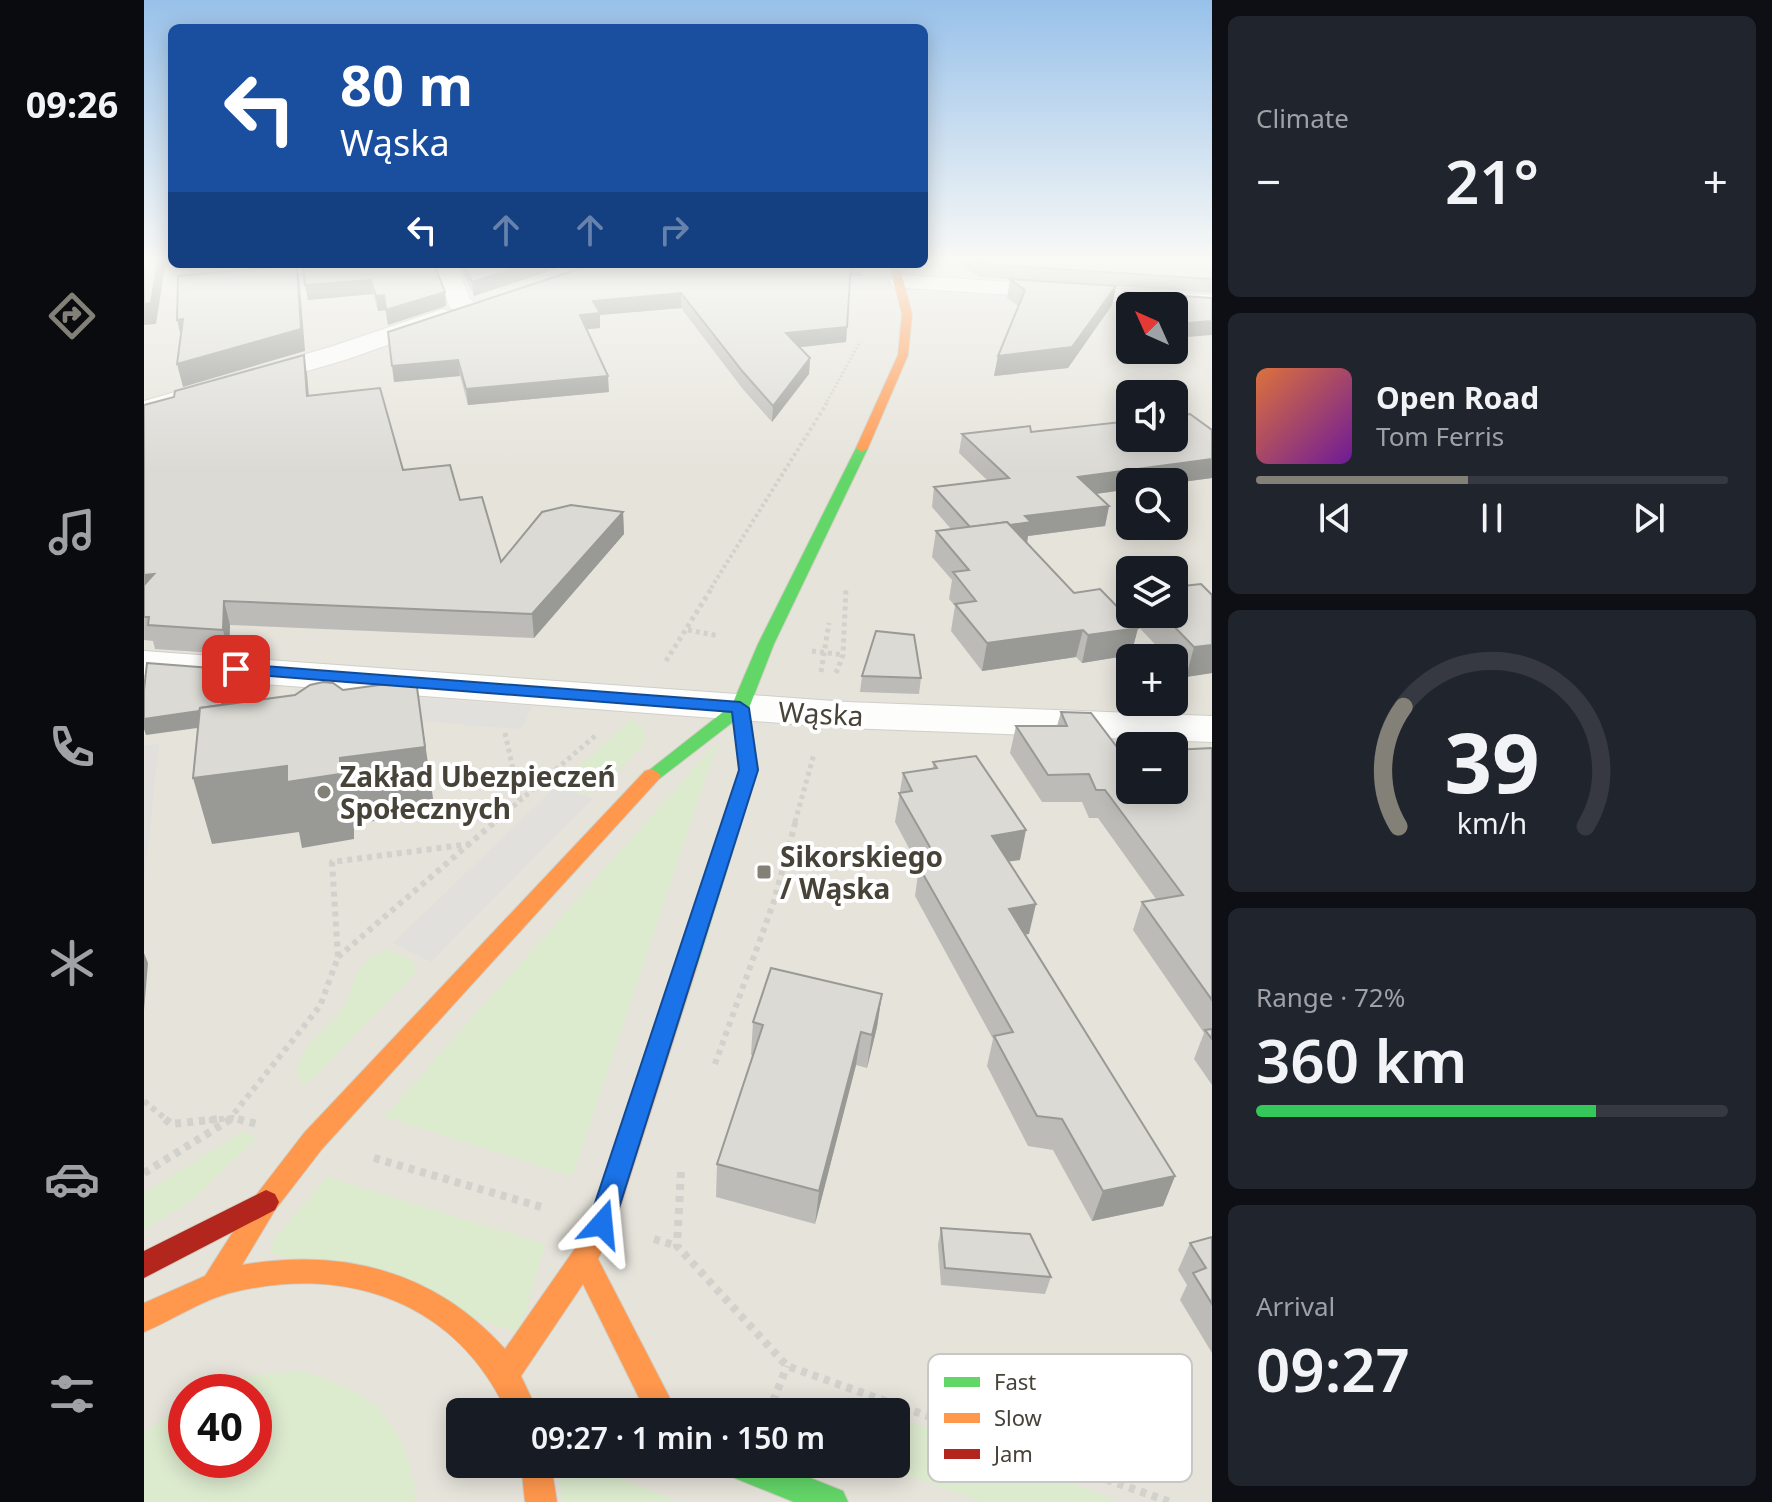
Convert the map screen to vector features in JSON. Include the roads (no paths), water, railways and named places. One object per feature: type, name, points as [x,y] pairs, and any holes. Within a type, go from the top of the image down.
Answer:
[{"type":"street","points":[[144,410],[339,353],[405,330]]},
{"type":"street","points":[[505,1375],[584,1259],[602,1224],[749,770],[740,708],[766,644],[883,406],[903,355],[905,330]]},
{"type":"street","name":"Wąska","points":[[144,663],[847,715],[1212,729]]},
{"type":"street","points":[[215,1285],[266,1202],[313,1141],[644,781],[740,708]]},
{"type":"street","points":[[144,1265],[266,1202]]},
{"type":"street","points":[[584,1259],[655,1398]]},
{"type":"street","points":[[144,1318],[215,1285],[272,1272],[329,1269],[382,1278],[430,1299],[472,1331],[505,1375],[516,1398]]},
{"type":"street","points":[[538,1478],[541,1502]]},
{"type":"street","points":[[773,1478],[832,1502]]},
{"type":"place","name":"Zakład Ubezpieczeń Społecznych","points":[[324,792]]},
{"type":"place","name":"Sikorskiego / Wąska","points":[[764,872]]}]
